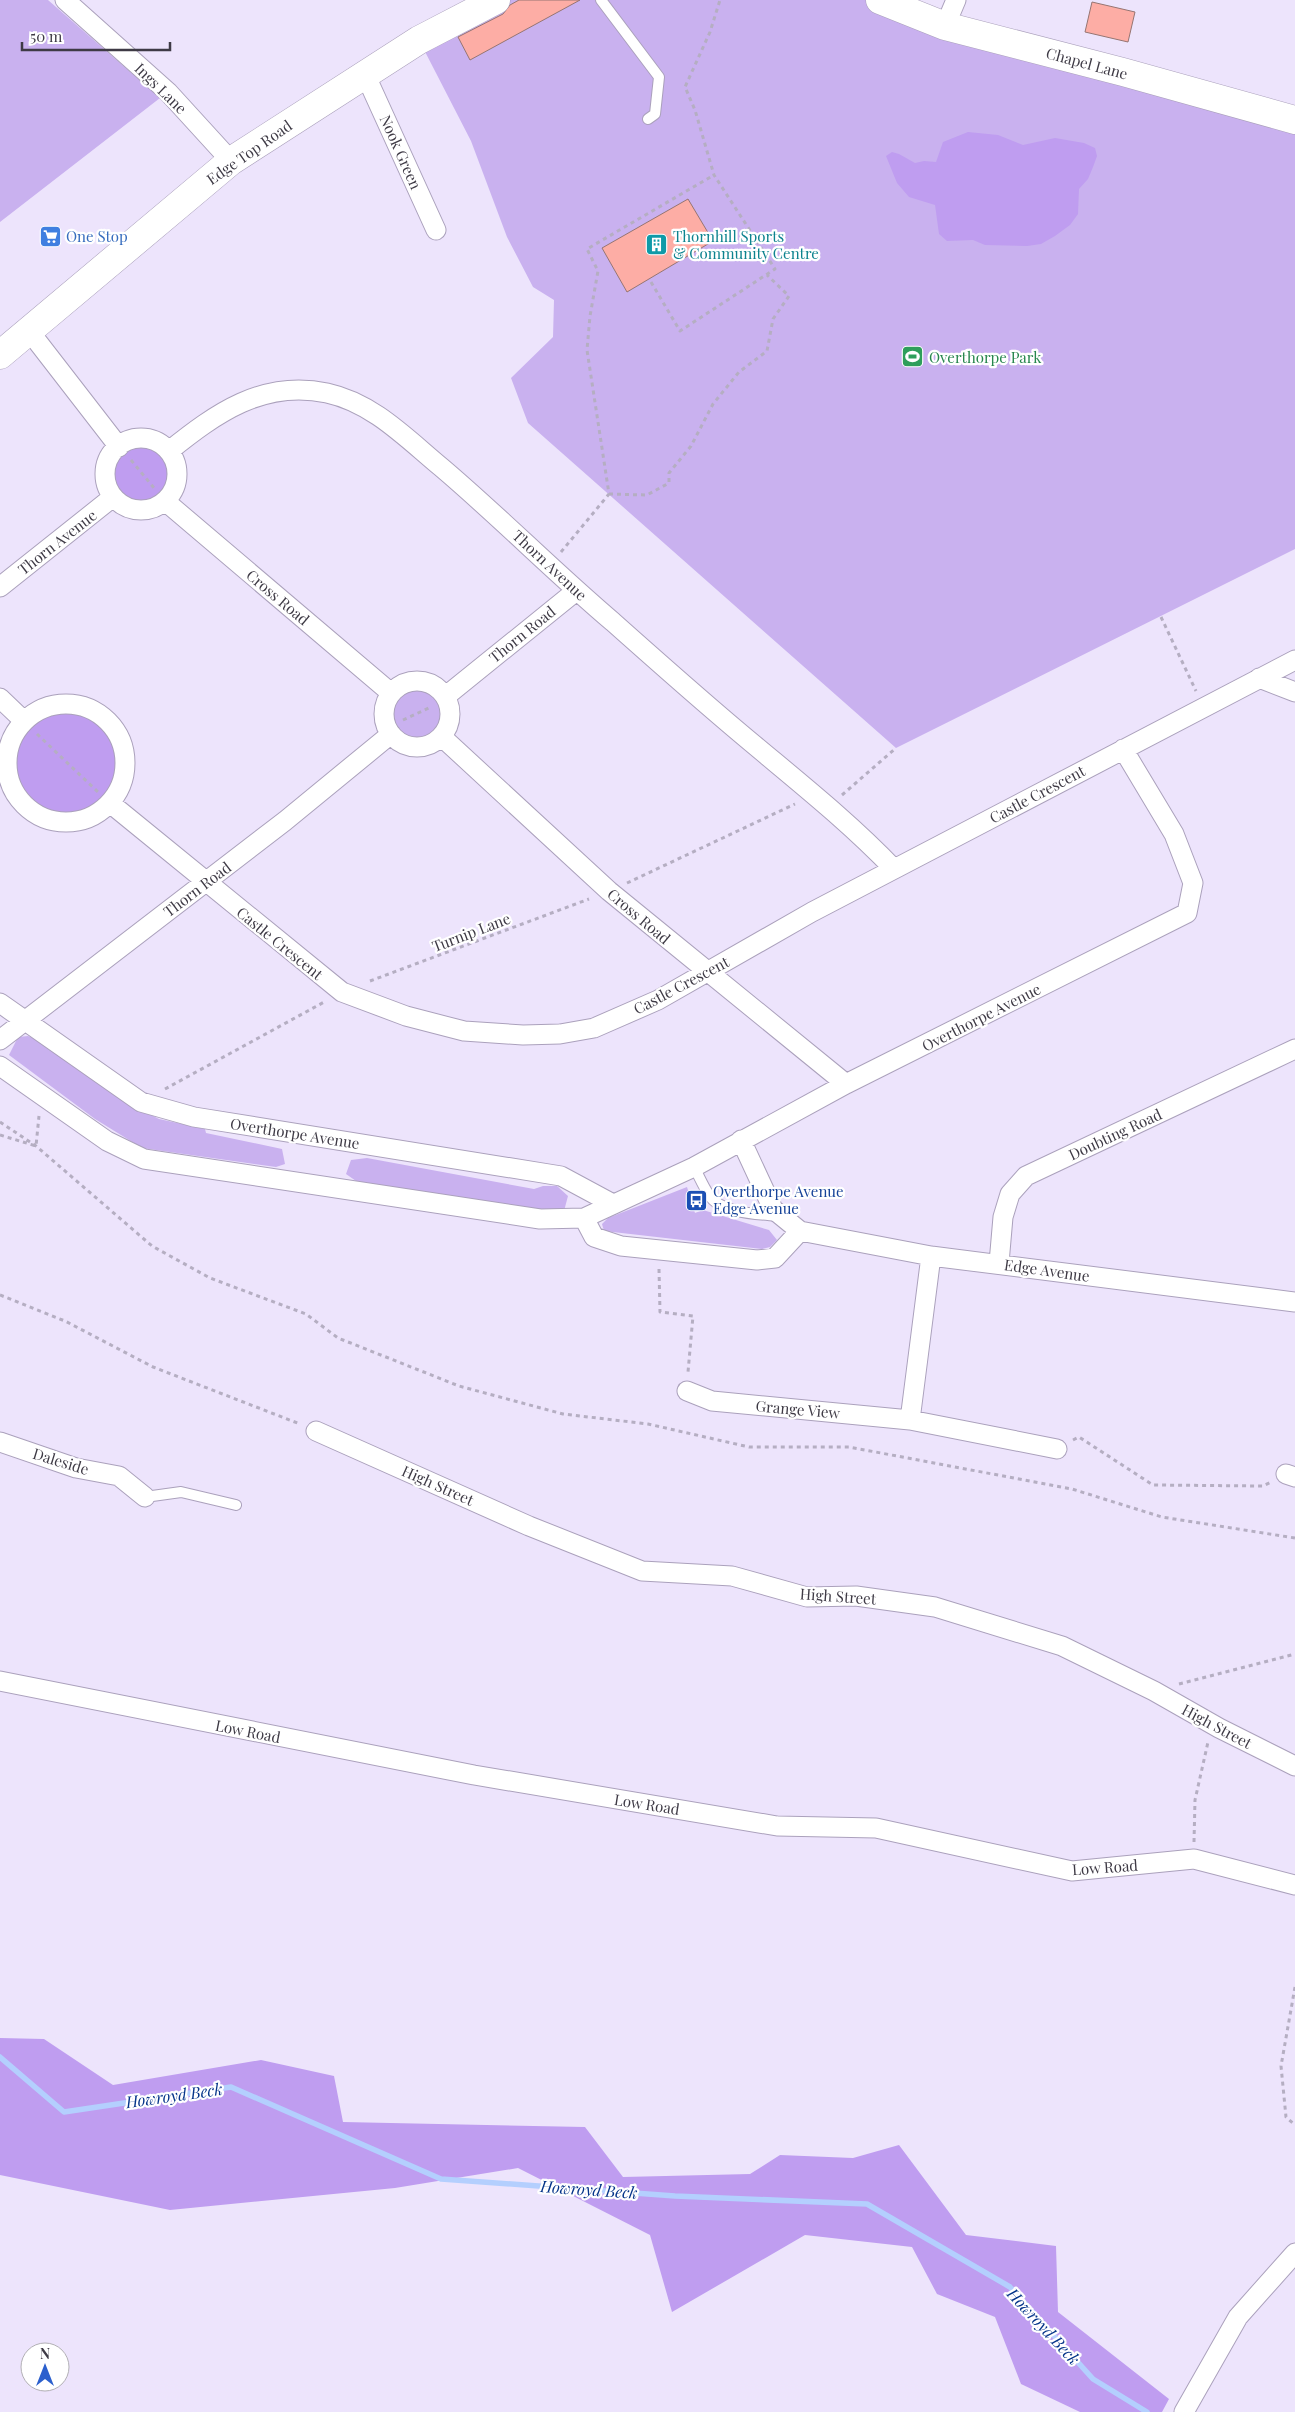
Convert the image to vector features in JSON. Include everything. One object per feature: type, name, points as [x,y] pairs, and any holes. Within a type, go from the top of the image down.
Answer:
[{"type":"street","name":"Ings Lane","points":[[65,0],[168,92],[231,161]]},
{"type":"street","name":"Edge Top Road","points":[[0,355],[30,332],[231,161],[419,40],[496,0]]},
{"type":"street","name":"Chapel Lane","points":[[880,0],[945,26],[1123,72],[1295,120]]},
{"type":"street","points":[[945,26],[956,0]]},
{"type":"street","name":"Nook Green","points":[[365,74],[436,230]]},
{"type":"street","points":[[30,332],[119,446]]},
{"type":"street","name":"Thorn Avenue","points":[[169,452],[203,424],[230,406],[261,395],[296,391],[325,393],[357,402],[394,427],[494,512],[576,591],[862,835],[894,869]]},
{"type":"street","points":[[150,439],[169,452],[176,466],[177,477],[174,489],[165,501],[150,509],[141,510],[124,506],[113,497],[106,483],[105,472],[107,462],[119,446],[131,440],[150,439]]},
{"type":"street","name":"Thorn Avenue","points":[[0,587],[113,497]]},
{"type":"street","name":"Cross Road","points":[[165,501],[391,693]]},
{"type":"street","name":"Thorn Road","points":[[446,698],[576,591]]},
{"type":"street","name":"Castle Crescent","points":[[110,803],[342,992],[406,1016],[464,1031],[523,1035],[560,1034],[594,1028],[658,1000],[812,912],[1295,660]]},
{"type":"street","points":[[1259,678],[1295,692]]},
{"type":"street","points":[[421,681],[431,684],[446,698],[450,717],[448,728],[442,737],[425,747],[406,746],[389,731],[385,707],[391,693],[402,685],[421,681]]},
{"type":"street","points":[[0,698],[24,721]]},
{"type":"street","points":[[59,705],[78,705],[96,712],[110,723],[121,742],[125,760],[122,783],[110,803],[86,819],[66,822],[46,819],[25,806],[11,786],[6,766],[9,747],[15,733],[24,721],[45,708],[59,705]]},
{"type":"street","name":"Thorn Road","points":[[0,1040],[285,821],[389,731]]},
{"type":"street","name":"Cross Road","points":[[442,737],[609,891],[846,1084]]},
{"type":"street","name":"Overthorpe Avenue","points":[[0,1066],[107,1141],[144,1159],[540,1219],[584,1218],[694,1166],[846,1084],[1187,913],[1193,883],[1174,834],[1123,749]]},
{"type":"street","name":"Overthorpe Avenue","points":[[0,1003],[141,1102],[194,1117],[561,1176],[614,1204]]},
{"type":"street","name":"Doubting Road","points":[[999,1263],[1003,1217],[1010,1194],[1026,1176],[1293,1056]]},
{"type":"street","name":"Edge Avenue","points":[[741,1140],[773,1209],[800,1231],[931,1256],[999,1263],[1295,1302]]},
{"type":"street","points":[[584,1218],[594,1237],[621,1246],[757,1260],[775,1258],[800,1231]]},
{"type":"street","points":[[910,1420],[931,1256]]},
{"type":"street","name":"Grange View","points":[[687,1391],[712,1401],[910,1420],[1057,1449]]},
{"type":"street","name":"High Street","points":[[316,1431],[529,1526],[642,1571],[732,1576],[807,1597],[856,1596],[935,1606],[1062,1646],[1154,1691],[1212,1724],[1295,1766]]},
{"type":"street","name":"Daleside","points":[[0,1442],[76,1468],[119,1476],[145,1497]]},
{"type":"street","name":"Low Road","points":[[0,1681],[474,1775],[777,1826],[876,1828],[1072,1871],[1194,1859],[1295,1885]]},
{"type":"street","points":[[1184,2412],[1238,2317],[1295,2252]]},
{"type":"lane","points":[[601,0],[659,78],[655,114],[648,119]]},
{"type":"lane","points":[[694,1166],[710,1197],[723,1206],[741,1212],[783,1217]]},
{"type":"lane","points":[[145,1497],[180,1492],[236,1505]]},
{"type":"path","points":[[651,282],[680,331],[775,269],[714,175],[695,110],[685,87],[710,32],[720,0]]},
{"type":"path","points":[[550,565],[609,494],[587,350],[590,316],[598,271],[587,249],[714,175]]},
{"type":"path","points":[[609,494],[647,495],[669,483],[669,474],[691,446],[712,404],[739,372],[767,351],[773,319],[789,296],[767,275]]},
{"type":"path","points":[[119,446],[165,501]]},
{"type":"path","points":[[1161,617],[1203,707]]},
{"type":"path","points":[[389,731],[446,698]]},
{"type":"path","points":[[24,721],[110,803]]},
{"type":"path","name":"Turnip Lane","points":[[141,1102],[342,992],[609,891],[821,801],[896,748]]},
{"type":"path","points":[[36,1146],[41,1096]]},
{"type":"path","points":[[0,1122],[36,1146],[152,1246],[210,1278],[306,1314],[338,1338],[459,1386],[563,1414],[648,1424],[749,1447],[849,1447],[1072,1489],[1162,1517],[1295,1538]]},
{"type":"path","points":[[0,1135],[36,1146]]},
{"type":"path","points":[[659,1251],[660,1312],[693,1316],[687,1391]]},
{"type":"path","points":[[0,1295],[65,1321],[153,1367],[316,1431]]},
{"type":"path","points":[[1057,1449],[1079,1437],[1153,1485],[1263,1486],[1291,1475]]},
{"type":"path","points":[[1154,1691],[1295,1654]]},
{"type":"path","points":[[1194,1859],[1195,1800],[1212,1724]]},
{"type":"path","points":[[1295,1987],[1281,2066],[1286,2117],[1295,2126]]},
{"type":"shaded area","points":[[0,0],[48,0],[160,98],[0,222]]},
{"type":"shaded area","name":"Overthorpe Park","points":[[496,0],[880,0],[1295,120],[1295,549],[896,748],[528,423],[511,378],[553,337],[554,300],[533,287],[507,237],[471,141],[419,40]]},
{"type":"shaded area","points":[[968,132],[998,135],[1023,145],[1055,138],[1084,143],[1095,148],[1097,156],[1088,179],[1079,189],[1078,214],[1070,225],[1041,244],[1027,246],[985,245],[973,240],[947,241],[939,234],[935,205],[909,197],[897,183],[886,156],[892,152],[915,163],[924,161],[936,162],[943,142]]},
{"type":"shaded area","points":[[141,438],[161,444],[171,454],[177,474],[171,494],[161,504],[141,510],[121,504],[111,494],[105,474],[111,454],[121,444]]},
{"type":"shaded area","points":[[417,681],[430,683],[440,691],[448,701],[450,714],[448,727],[440,737],[430,745],[417,747],[404,745],[394,737],[386,727],[384,714],[386,701],[394,691],[404,683]]},
{"type":"shaded area","points":[[66,704],[78,705],[89,709],[108,721],[120,740],[124,751],[124,775],[120,786],[108,805],[89,817],[78,821],[66,822],[54,821],[43,817],[24,805],[12,786],[8,775],[7,763],[8,751],[12,740],[24,721],[43,709],[54,705]]},
{"type":"shaded area","points":[[28,1036],[41,1041],[114,1095],[159,1119],[205,1129],[206,1133],[282,1149],[285,1164],[276,1167],[142,1148],[95,1119],[9,1055],[18,1037]]},
{"type":"shaded area","points":[[367,1158],[534,1189],[543,1186],[557,1186],[568,1196],[564,1211],[543,1211],[356,1181],[346,1174],[351,1160]]},
{"type":"shaded area","points":[[687,1187],[695,1213],[703,1210],[769,1230],[777,1240],[770,1247],[762,1249],[604,1231],[602,1224],[608,1218]]},
{"type":"shaded area","points":[[0,2038],[44,2039],[113,2085],[261,2060],[334,2076],[343,2122],[585,2127],[623,2177],[750,2174],[780,2155],[853,2158],[899,2145],[966,2235],[1056,2246],[1058,2312],[1169,2399],[1162,2412],[1080,2412],[1021,2384],[995,2317],[937,2294],[912,2247],[805,2235],[672,2312],[650,2235],[518,2168],[395,2188],[170,2210],[0,2175]]},
{"type":"building","points":[[519,0],[580,0],[470,60],[458,37],[503,14],[510,5]]},
{"type":"building","points":[[1092,2],[1135,12],[1128,42],[1085,32]]},
{"type":"building","name":"Thornhill Sports & Community Centre","points":[[688,199],[713,241],[627,292],[602,248]]},
{"type":"waterway","name":"Howroyd Beck","points":[[0,2057],[64,2112],[231,2087],[441,2179],[675,2196],[867,2204],[1010,2287],[1093,2379],[1147,2412]]},
{"type":"place","name":"One Stop","points":[[50,236]]},
{"type":"place","name":"Thornhill Sports & Community Centre","points":[[657,245]]},
{"type":"place","name":"Overthorpe Park","points":[[913,357]]},
{"type":"place","name":"Overthorpe Avenue Edge Avenue","points":[[697,1200]]}]
